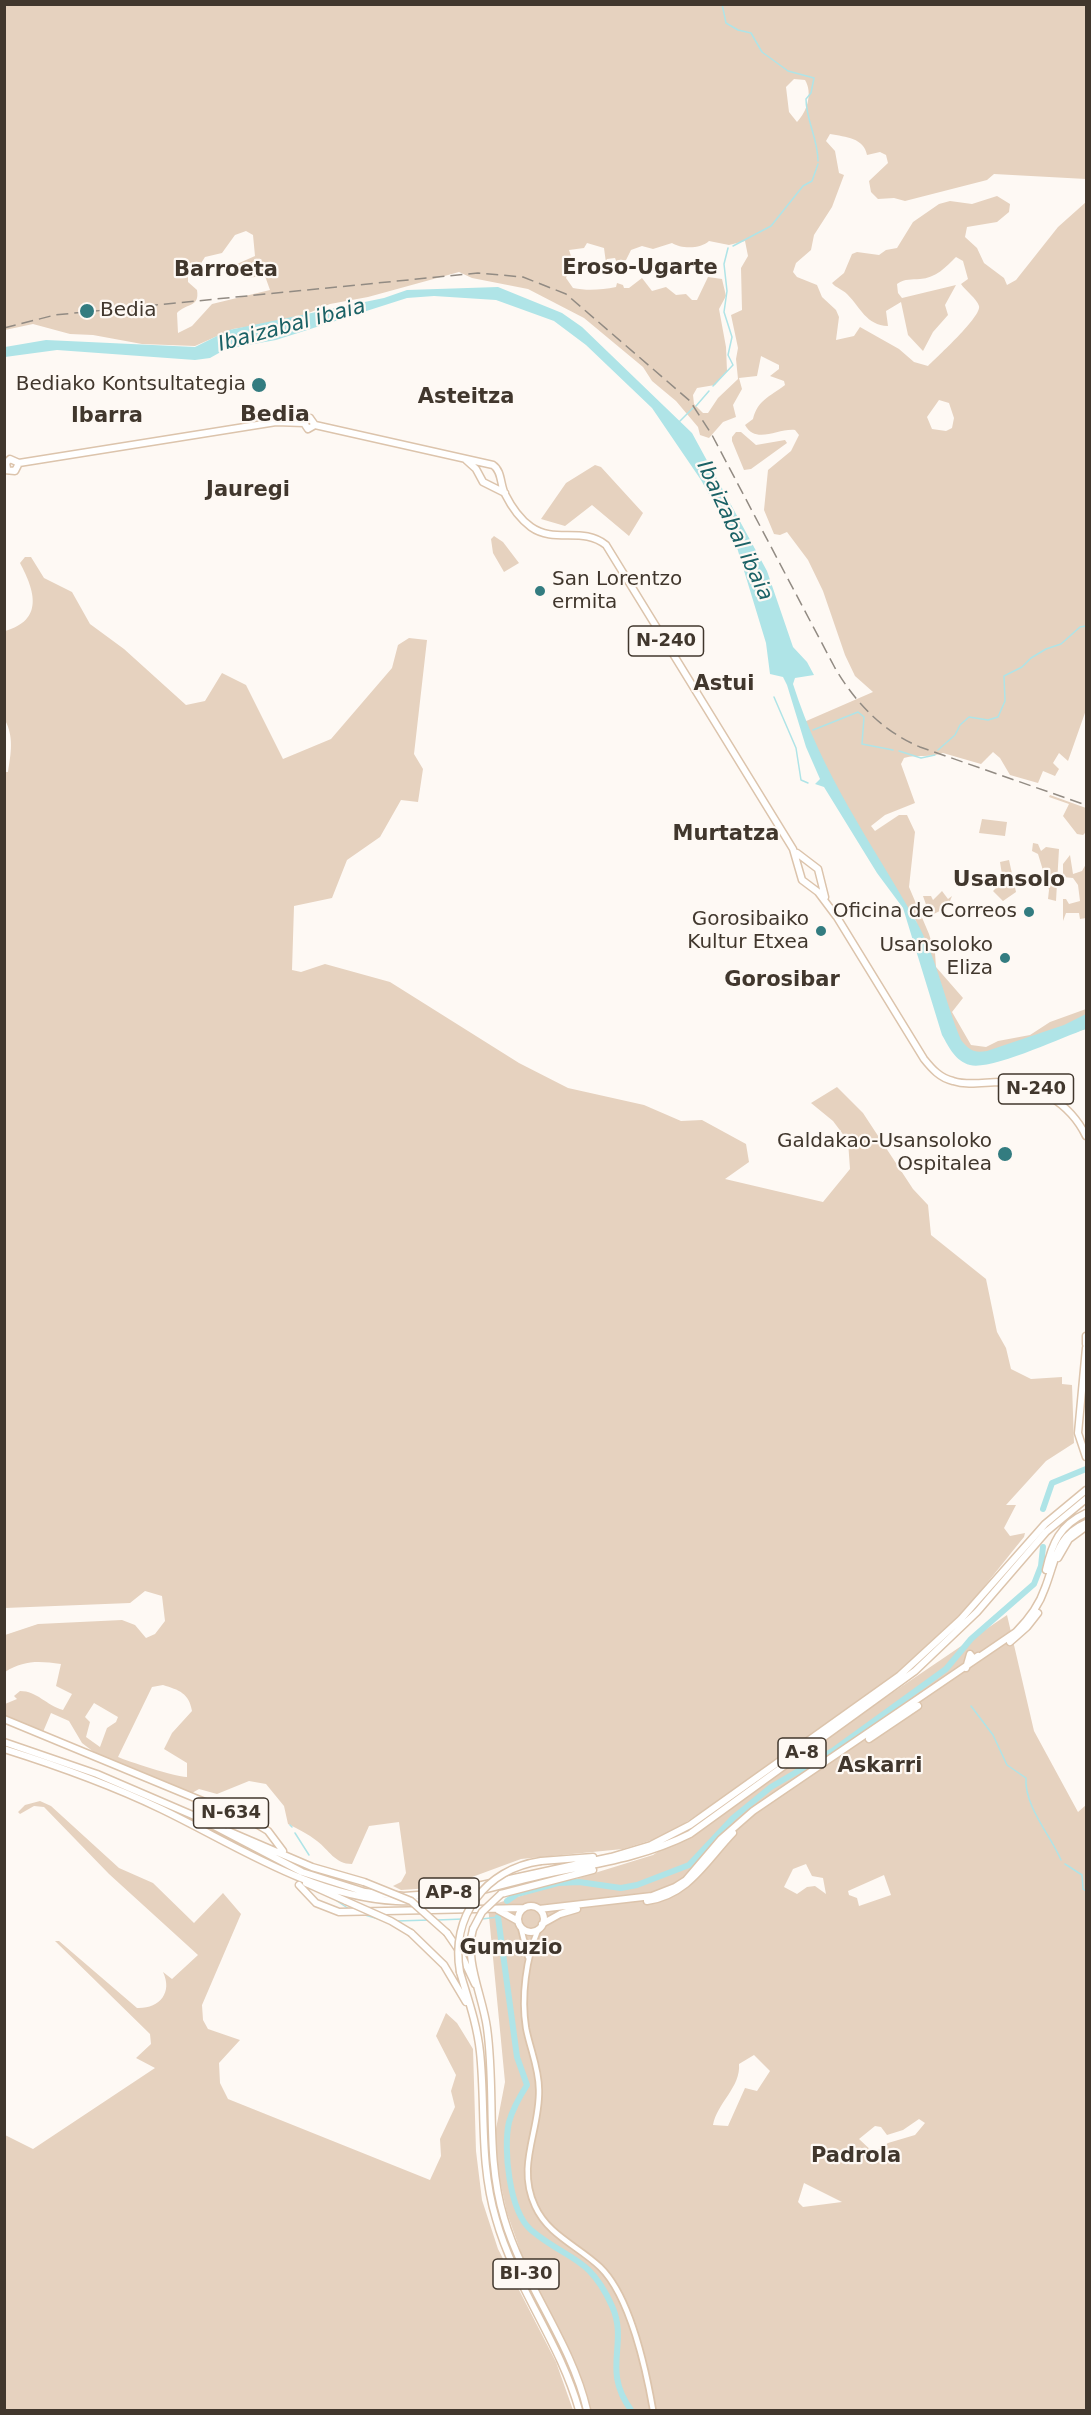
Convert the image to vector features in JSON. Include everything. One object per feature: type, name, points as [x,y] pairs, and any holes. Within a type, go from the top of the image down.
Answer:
[{"type":"highway","points":[[6,469],[6,463],[10,459],[19,463],[276,422],[304,423],[310,418],[315,420],[315,425],[488,464]]},
{"type":"highway","name":"N-240","points":[[463,458],[480,474],[482,480],[505,494]]},
{"type":"highway","points":[[480,474],[483,467],[488,464]]},
{"type":"highway","name":"N-240","points":[[488,464],[498,468],[505,494],[521,518],[536,530],[551,535],[590,536],[611,551],[794,849],[802,880],[811,885],[836,916]]},
{"type":"highway","points":[[489,484],[500,477]]},
{"type":"highway","name":"N-240","points":[[794,849],[819,872],[819,879],[836,916],[924,1059],[938,1074],[960,1083],[1026,1085],[1056,1100],[1075,1118],[1086,1136]]},
{"type":"highway","points":[[801,871],[813,865]]},
{"type":"highway","points":[[811,885],[819,879]]},
{"type":"highway","points":[[1086,1336],[1078,1433],[1086,1457]]},
{"type":"highway","name":"A-8","points":[[629,1852],[665,1839],[700,1819],[899,1676],[961,1619],[1045,1524],[1086,1490]]},
{"type":"highway","name":"A-8","points":[[613,1862],[656,1850],[704,1825],[915,1671],[977,1612],[1046,1532],[1086,1499]]},
{"type":"highway","points":[[1037,1606],[1053,1543],[1068,1523],[1086,1513]]},
{"type":"highway","points":[[299,1885],[316,1903],[339,1912],[532,1907],[539,1909],[652,1896],[675,1887],[686,1880],[721,1839],[753,1810],[966,1668],[970,1654],[974,1659],[1000,1641],[1006,1640],[1028,1620],[1037,1606],[1061,1542],[1074,1529],[1085,1527]]},
{"type":"highway","points":[[491,1908],[504,1911],[527,1932],[570,1911],[656,1900],[686,1886],[735,1830],[754,1815],[888,1727],[1019,1635],[1040,1609],[1064,1545],[1085,1527]]},
{"type":"highway","name":"N-634","points":[[4,1719],[253,1822],[268,1831],[283,1851]]},
{"type":"highway","name":"AP-8","points":[[4,1742],[86,1770],[164,1802],[197,1817],[271,1858],[312,1876],[346,1888],[385,1895],[420,1896],[458,1892],[629,1852]]},
{"type":"highway","name":"AP-8","points":[[4,1749],[90,1779],[160,1808],[271,1865],[345,1892],[380,1899],[411,1901],[457,1896],[613,1862]]},
{"type":"highway","points":[[197,1817],[312,1868],[364,1882],[411,1901],[447,1933],[471,1973],[485,2016]]},
{"type":"highway","points":[[485,2016],[472,1960],[473,1929],[482,1912],[501,1894],[632,1860],[656,1850]]},
{"type":"highway","points":[[476,2023],[460,1972],[460,1933],[476,1897],[490,1882],[509,1869],[541,1861],[629,1852]]},
{"type":"highway","points":[[271,1865],[391,1921],[411,1933],[433,1952],[450,1973],[476,2023]]},
{"type":"highway","points":[[519,1925],[519,1914],[524,1908]]},
{"type":"highway","points":[[539,1909],[543,1916],[540,1927]]},
{"type":"highway","name":"BI-30","points":[[485,2016],[489,2050],[492,2156],[504,2218],[521,2264],[570,2359],[587,2410]]},
{"type":"highway","name":"BI-30","points":[[476,2023],[480,2053],[484,2157],[496,2220],[513,2267],[562,2362],[579,2410]]},
{"type":"main road","points":[[519,1925],[529,1960]]},
{"type":"main road","points":[[540,1927],[529,1960],[524,2016],[539,2089],[527,2158],[530,2193],[539,2213],[551,2229],[601,2268],[614,2286],[641,2359],[653,2410]]},
{"type":"shaded area","points":[[4,5],[1086,5],[1086,179],[994,174],[987,180],[905,201],[894,198],[878,199],[871,192],[869,181],[888,163],[886,155],[880,152],[867,155],[858,142],[848,137],[830,134],[826,141],[835,151],[839,173],[844,175],[832,207],[814,235],[811,250],[796,263],[793,272],[797,277],[817,285],[822,297],[836,310],[839,317],[836,340],[854,336],[860,327],[899,349],[914,362],[928,366],[967,327],[978,311],[978,303],[961,284],[968,279],[963,261],[956,257],[931,277],[906,280],[897,284],[898,293],[902,298],[956,285],[945,305],[948,315],[933,332],[923,351],[908,335],[901,302],[886,311],[888,326],[880,325],[864,315],[847,294],[832,283],[844,273],[852,254],[857,252],[879,255],[886,250],[897,248],[913,222],[939,204],[950,201],[972,204],[997,196],[1010,204],[1009,212],[997,222],[967,227],[965,237],[977,248],[984,263],[1004,278],[1007,285],[1016,280],[1058,227],[1086,202],[1086,710],[1068,761],[1059,753],[1053,763],[1059,769],[1055,776],[1043,771],[1038,783],[1010,775],[1000,758],[993,752],[981,764],[943,753],[904,758],[901,764],[915,803],[885,815],[871,826],[875,831],[899,815],[907,815],[915,832],[909,887],[929,934],[935,953],[936,967],[963,998],[952,1012],[971,1045],[986,1047],[998,1041],[1030,1035],[1050,1022],[1086,1009],[1086,1029],[971,1064],[940,1012],[916,921],[855,828],[804,722],[873,692],[855,676],[845,655],[823,591],[808,560],[787,532],[780,535],[774,534],[764,510],[768,470],[791,451],[799,435],[795,430],[755,434],[745,425],[753,419],[761,403],[785,385],[784,381],[770,376],[779,369],[779,365],[761,356],[757,376],[739,378],[742,389],[733,405],[736,417],[723,422],[709,438],[700,435],[698,427],[676,401],[652,381],[643,367],[584,318],[528,289],[472,278],[459,272],[368,297],[330,304],[292,320],[233,329],[195,346],[142,344],[93,335],[70,334],[33,324],[5,330]],"holes":[[[794,79],[805,80],[809,91],[804,113],[797,122],[789,112],[786,87]],[[246,231],[253,235],[255,256],[237,264],[235,268],[245,278],[265,276],[270,290],[212,304],[192,326],[178,333],[177,313],[194,303],[197,296],[197,290],[188,282],[188,273],[198,268],[205,257],[222,253],[235,235]],[[709,241],[729,245],[745,241],[748,256],[741,268],[742,310],[731,315],[738,348],[736,359],[738,379],[718,398],[708,413],[703,413],[694,404],[693,395],[697,388],[715,385],[727,371],[726,347],[719,309],[726,296],[722,279],[708,277],[697,300],[692,300],[686,294],[676,295],[666,287],[652,291],[642,278],[629,288],[624,288],[623,285],[617,283],[616,287],[589,290],[573,288],[566,278],[573,262],[569,250],[584,248],[587,243],[604,248],[606,263],[607,259],[615,258],[617,263],[626,260],[631,250],[642,246],[653,249],[672,243],[691,247]],[[939,400],[949,403],[954,418],[952,428],[946,431],[932,429],[927,417]]]},
{"type":"shaded area","points":[[736,432],[741,432],[756,445],[785,440],[787,443],[751,469],[744,470],[732,441]]},
{"type":"shaded area","points":[[595,465],[601,467],[643,513],[629,536],[592,505],[565,526],[541,519],[566,483]]},
{"type":"shaded area","points":[[494,536],[503,542],[519,563],[504,572],[493,553],[491,539]]},
{"type":"shaded area","points":[[25,557],[31,557],[44,578],[72,592],[90,624],[124,649],[186,705],[205,701],[222,673],[246,685],[283,759],[331,739],[392,668],[398,645],[409,638],[427,640],[414,754],[423,769],[418,802],[401,800],[380,837],[347,860],[332,898],[294,906],[292,970],[301,972],[325,964],[390,982],[519,1063],[568,1088],[644,1105],[681,1121],[702,1120],[746,1144],[749,1162],[725,1179],[823,1202],[850,1169],[848,1141],[833,1121],[811,1103],[837,1087],[863,1113],[913,1189],[928,1205],[931,1235],[986,1279],[997,1332],[1006,1348],[1011,1369],[1031,1379],[1062,1377],[1062,1384],[1072,1385],[1074,1443],[1046,1461],[1006,1505],[1016,1505],[1004,1528],[1010,1536],[1025,1533],[1024,1537],[959,1616],[935,1640],[876,1690],[779,1760],[682,1825],[652,1840],[623,1849],[521,1859],[445,1887],[401,1890],[393,1886],[401,1882],[406,1873],[399,1822],[369,1826],[352,1864],[341,1862],[314,1838],[288,1824],[284,1806],[266,1784],[249,1781],[217,1794],[199,1789],[192,1793],[99,1756],[82,1743],[69,1721],[51,1713],[43,1732],[5,1716],[5,1704],[17,1699],[14,1696],[20,1691],[32,1693],[63,1710],[72,1694],[56,1686],[61,1664],[32,1662],[5,1672],[5,1635],[38,1624],[122,1620],[135,1625],[146,1638],[155,1634],[165,1621],[162,1596],[145,1591],[130,1603],[5,1608],[4,772],[8,772],[11,745],[10,733],[5,720],[5,631],[26,620],[33,603],[29,584],[20,563]],"holes":[[[163,1685],[182,1693],[191,1705],[192,1711],[172,1733],[164,1749],[187,1763],[187,1777],[118,1757],[152,1687]],[[94,1703],[118,1717],[116,1722],[107,1728],[100,1747],[86,1737],[90,1722],[85,1717]]]},
{"type":"shaded area","points":[[1050,795],[1086,808],[1086,832],[1083,835],[1077,834],[1063,816],[1069,804],[1049,797]]},
{"type":"shaded area","points":[[982,819],[1007,822],[1005,836],[979,833]]},
{"type":"shaded area","points":[[1033,843],[1038,844],[1041,851],[1046,847],[1059,849],[1056,901],[1048,899],[1049,890],[1038,854],[1032,851]]},
{"type":"shaded area","points":[[1070,855],[1073,874],[1082,871],[1086,864],[1086,918],[1080,919],[1079,913],[1066,913],[1063,921],[1063,899],[1066,899],[1069,904],[1080,901],[1078,885],[1073,878],[1063,877],[1063,864]]},
{"type":"shaded area","points":[[1009,860],[1016,892],[1003,901],[993,891],[1003,881],[1000,862]]},
{"type":"shaded area","points":[[942,891],[948,899],[952,896],[950,901],[955,903],[930,916],[923,896],[931,896],[933,900]]},
{"type":"shaded area","points":[[1007,1615],[1034,1731],[1078,1812],[1086,1805],[1086,2410],[589,2410],[577,2367],[525,2264],[507,2213],[498,2172],[495,2134],[505,2082],[488,1906],[653,1855]],"holes":[[[806,1864],[812,1876],[823,1878],[826,1894],[815,1886],[807,1887],[797,1894],[784,1887],[793,1869]],[[884,1875],[891,1895],[859,1906],[857,1898],[849,1895],[848,1891]],[[754,2055],[770,2071],[757,2091],[745,2088],[728,2126],[713,2125],[719,2109],[733,2088],[739,2072],[739,2064]],[[919,2119],[925,2123],[915,2135],[888,2143],[874,2153],[859,2139],[875,2126],[881,2127],[887,2135],[903,2130]],[[804,2183],[842,2202],[803,2207],[798,2202]]]},
{"type":"shaded area","points":[[40,1801],[51,1806],[119,1868],[153,1883],[194,1923],[223,1893],[241,1914],[202,2005],[203,2020],[208,2029],[240,2040],[219,2063],[220,2083],[228,2099],[430,2180],[441,2156],[440,2139],[455,2107],[451,2091],[456,2075],[436,2036],[446,2013],[457,2023],[473,2049],[476,2151],[482,2200],[498,2249],[556,2362],[573,2410],[5,2410],[5,2135],[33,2149],[155,2068],[136,2058],[151,2044],[150,2034],[55,1941],[59,1941],[137,2008],[152,2006],[162,1998],[166,1987],[163,1972],[172,1979],[198,1955],[109,1874],[44,1807],[34,1806],[20,1814],[18,1812],[25,1805]]},
{"type":"water","name":"Ibaizabal ibaia","points":[[498,287],[562,313],[582,327],[692,433],[767,571],[793,647],[807,662],[814,675],[795,678],[793,684],[805,717],[848,806],[923,935],[961,1040],[972,1050],[987,1051],[1064,1025],[1086,1014],[1086,1029],[1027,1052],[980,1066],[965,1063],[953,1053],[942,1035],[903,908],[877,873],[824,787],[815,784],[820,779],[806,747],[787,685],[783,677],[770,674],[766,643],[735,541],[701,480],[652,408],[586,345],[554,321],[496,300],[434,296],[407,298],[276,340],[226,349],[210,358],[195,360],[57,350],[5,357],[5,347],[46,340],[195,347],[229,330],[384,298],[407,290]]},
{"type":"waterway","points":[[722,4],[726,23],[738,30],[751,33],[762,52],[788,71],[814,78],[811,93],[806,99],[818,161]]},
{"type":"waterway","points":[[733,246],[771,226],[803,186],[812,181],[818,164]]},
{"type":"waterway","points":[[713,386],[733,365],[728,355],[732,337],[724,312],[727,291],[724,264],[728,248]]},
{"type":"waterway","points":[[696,406],[709,391]]},
{"type":"waterway","points":[[679,422],[693,408]]},
{"type":"waterway","points":[[938,750],[955,735],[960,725],[969,717],[988,720],[998,717],[1005,701],[1004,676],[1022,667],[1046,649],[1061,644],[1080,627],[1086,626]]},
{"type":"waterway","points":[[774,697],[796,748],[801,780],[808,783]]},
{"type":"waterway","points":[[813,730],[858,712],[864,717],[862,744],[893,750]]},
{"type":"waterway","points":[[899,751],[921,758],[935,755]]},
{"type":"waterway","points":[[1043,1509],[1052,1483],[1086,1469]]},
{"type":"waterway","points":[[507,1901],[517,1894],[558,1883],[579,1882],[621,1888],[637,1885],[689,1865],[733,1818],[771,1787],[834,1750],[946,1669],[971,1639],[1034,1584],[1041,1566],[1043,1547]]},
{"type":"waterway","points":[[971,1706],[993,1735],[1007,1765],[1026,1778],[1029,1799],[1061,1860]]},
{"type":"waterway","points":[[295,1833],[309,1855]]},
{"type":"waterway","points":[[1065,1864],[1082,1875],[1083,1889],[1086,1891]]},
{"type":"waterway","points":[[337,1901],[349,1909]]},
{"type":"waterway","points":[[365,1915],[382,1920]]},
{"type":"waterway","points":[[482,1919],[498,1917]]},
{"type":"waterway","points":[[498,1917],[517,2057],[527,2085],[513,2112],[507,2133],[509,2179],[517,2209],[531,2230],[586,2268],[603,2289],[616,2320],[618,2382],[622,2395],[631,2410]]},
{"type":"waterway","points":[[437,1920],[463,1919]]},
{"type":"waterway","points":[[396,1921],[430,1920]]},
{"type":"railway","points":[[4,328],[55,315],[478,273],[523,277],[566,294],[690,401],[712,435],[835,668],[851,692],[871,714],[894,733],[920,747],[1086,805]]},
{"type":"place","name":"Bedia","points":[[87,311]]},
{"type":"place","name":"Bediako Kontsultategia","points":[[259,385]]},
{"type":"place","name":"San Lorentzo ermita","points":[[540,591]]},
{"type":"place","name":"Oficina de Correos","points":[[1029,912]]},
{"type":"place","name":"Gorosibaiko Kultur Etxea","points":[[821,931]]},
{"type":"place","name":"Usansoloko Eliza","points":[[1005,958]]},
{"type":"place","name":"Galdakao-Usansoloko Ospitalea","points":[[1005,1154]]},
{"type":"district","name":"Eroso-Ugarte","points":[[640,269]]},
{"type":"district","name":"Barroeta","points":[[226,271]]},
{"type":"district","name":"Asteitza","points":[[466,398]]},
{"type":"district","name":"Bedia","points":[[275,415]]},
{"type":"district","name":"Ibarra","points":[[107,417]]},
{"type":"district","name":"Jauregi","points":[[248,491]]},
{"type":"district","name":"Astui","points":[[724,685]]},
{"type":"district","name":"Murtatza","points":[[726,835]]},
{"type":"district","name":"Usansolo","points":[[1009,880]]},
{"type":"district","name":"Gorosibar","points":[[782,981]]},
{"type":"district","name":"Askarri","points":[[880,1767]]},
{"type":"district","name":"Gumuzio","points":[[511,1949]]},
{"type":"district","name":"Padrola","points":[[856,2157]]}]
